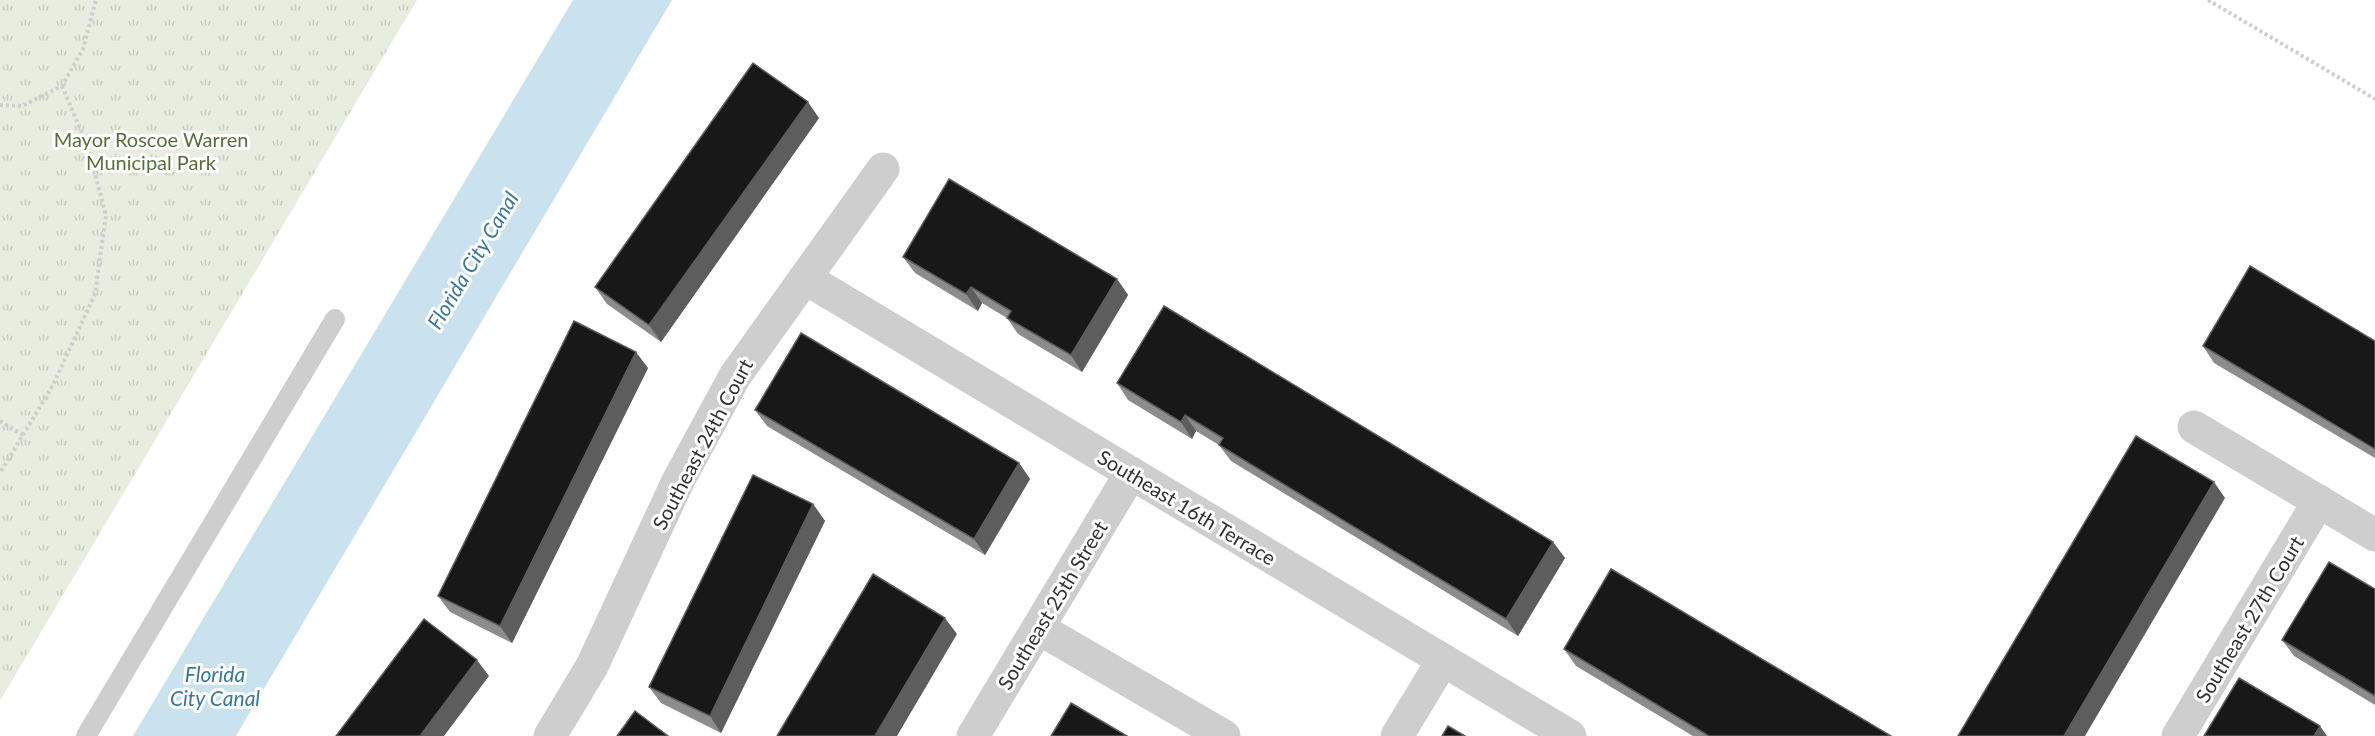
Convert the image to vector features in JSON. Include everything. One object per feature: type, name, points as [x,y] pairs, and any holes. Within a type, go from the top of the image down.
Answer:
[{"type":"street","name":"Southeast 24th Court","points":[[550,736],[592,666],[678,481],[735,376],[883,169]]},
{"type":"street","name":"Southeast 16th Terrace","points":[[805,278],[1570,736]]},
{"type":"street","points":[[2194,427],[2375,535]]},
{"type":"street","name":"Southeast 25th Street","points":[[973,736],[1131,473]]},
{"type":"street","name":"Southeast 27th Court","points":[[2178,736],[2319,501]]},
{"type":"street","points":[[1038,628],[1224,736]]},
{"type":"street","points":[[1397,736],[1443,660]]},
{"type":"lane","points":[[86,736],[335,319]]},
{"type":"path","points":[[0,105],[22,106],[62,86],[83,49],[96,0]]},
{"type":"path","points":[[2208,0],[2375,99]]},
{"type":"path","points":[[0,473],[53,385],[95,294],[106,216],[89,150],[62,86]]},
{"type":"path","points":[[0,421],[23,435]]},
{"type":"green space","name":"Mayor Roscoe Warren Municipal Park","points":[[0,0],[417,0],[0,701]]},
{"type":"water","name":"Florida City Canal","points":[[573,0],[672,0],[236,736],[133,736]]},
{"type":"building","points":[[753,63],[808,102],[649,325],[595,287]]},
{"type":"building","points":[[949,179],[1117,279],[1071,355],[1007,318],[1011,311],[971,287],[966,294],[903,257]]},
{"type":"building","points":[[2250,266],[2375,341],[2375,449],[2203,346]]},
{"type":"building","points":[[1164,306],[1553,542],[1506,619],[1219,445],[1223,438],[1185,415],[1181,422],[1117,383]]},
{"type":"building","points":[[574,321],[636,352],[500,626],[438,596]]},
{"type":"building","points":[[801,333],[1019,463],[974,539],[755,410]]},
{"type":"building","points":[[2136,436],[2214,482],[2064,736],[1958,736]]},
{"type":"building","points":[[753,475],[813,504],[710,716],[649,687]]},
{"type":"building","points":[[2329,562],[2375,589],[2375,696],[2282,640]]},
{"type":"building","points":[[1611,569],[1891,736],[1709,736],[1564,649]]},
{"type":"building","points":[[873,574],[945,618],[875,736],[777,736]]},
{"type":"building","points":[[424,619],[477,660],[420,736],[336,736]]},
{"type":"building","points":[[2239,678],[2320,726],[2314,736],[2204,736]]},
{"type":"building","points":[[1071,703],[1127,736],[1051,736]]},
{"type":"building","points":[[635,711],[668,736],[617,736]]},
{"type":"building","points":[[1448,726],[1465,736],[1442,736]]}]
